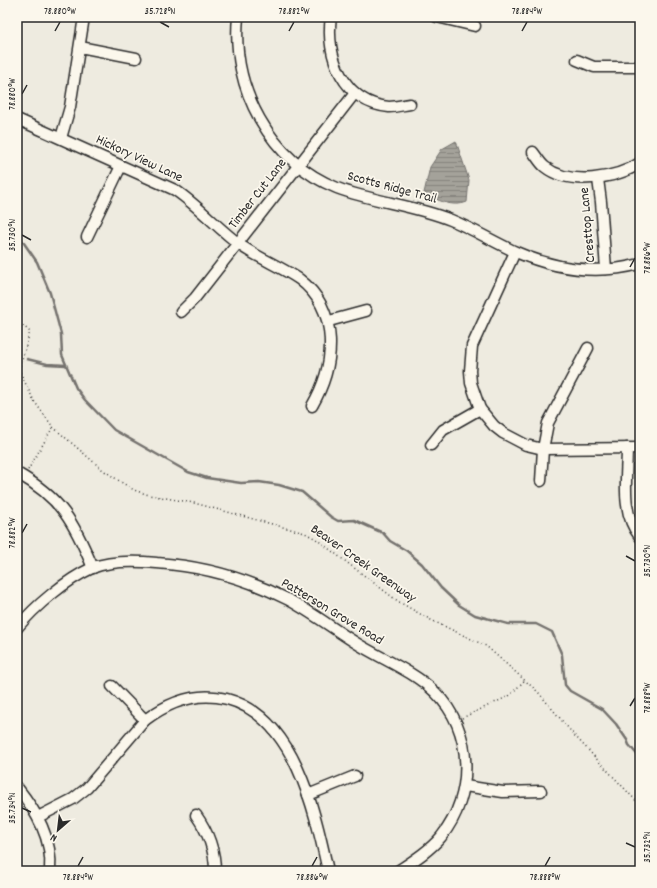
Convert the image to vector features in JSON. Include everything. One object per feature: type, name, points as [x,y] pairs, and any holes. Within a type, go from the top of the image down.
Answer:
[{"type":"street","points":[[61,138],[70,107],[84,17]]},
{"type":"street","name":"Scotts Ridge Trail","points":[[238,17],[238,52],[248,96],[261,123],[271,137],[299,165],[318,178],[337,187],[439,216],[533,259],[560,266],[606,270],[640,264]]},
{"type":"street","points":[[331,17],[329,41],[330,52],[339,73],[355,93],[380,105],[390,107],[410,104]]},
{"type":"street","points":[[437,17],[474,26]]},
{"type":"street","points":[[80,47],[136,58]]},
{"type":"street","points":[[577,60],[594,67],[640,67]]},
{"type":"street","name":"Timber Cut Lane","points":[[181,312],[195,298],[355,93]]},
{"type":"street","name":"Hickory View Lane","points":[[17,119],[180,194],[202,210],[238,243],[299,280],[318,300],[329,321]]},
{"type":"street","points":[[533,152],[544,166],[558,173],[598,179],[620,173],[640,163]]},
{"type":"street","points":[[87,237],[121,166]]},
{"type":"street","name":"Cresttop Lane","points":[[598,179],[606,270]]},
{"type":"street","points":[[515,252],[472,346],[470,371],[471,383],[480,409],[494,426],[503,433],[526,445],[543,449],[640,448]]},
{"type":"street","points":[[312,406],[322,389],[326,375],[331,346],[329,321],[366,311]]},
{"type":"street","points":[[541,481],[543,449],[546,431],[551,415],[588,348]]},
{"type":"street","points":[[432,445],[443,430],[480,409]]},
{"type":"street","points":[[627,448],[627,511],[631,524],[640,537]]},
{"type":"street","points":[[21,473],[48,494],[68,515],[79,534],[93,568]]},
{"type":"street","name":"Patterson Grove Road","points":[[17,628],[47,598],[93,568],[129,561],[187,566],[210,571],[256,585],[302,608],[369,651],[423,682],[435,692],[450,713],[460,736],[465,759],[465,786],[454,816],[441,837],[421,856],[398,871]]},
{"type":"street","points":[[112,686],[145,720]]},
{"type":"street","points":[[38,817],[73,799],[87,788],[145,720],[168,704],[188,698],[211,696],[240,704],[258,714],[275,730],[285,746],[308,795],[328,871]]},
{"type":"street","points":[[308,795],[356,776]]},
{"type":"street","points":[[465,786],[503,792],[541,791]]},
{"type":"street","points":[[17,788],[38,817],[47,842],[50,871]]},
{"type":"street","points":[[196,815],[205,827],[210,838],[215,871]]},
{"type":"path","name":"Beaver Creek Greenway","points":[[17,320],[30,332],[20,364],[22,377],[34,401],[53,426],[103,470],[134,490],[149,495],[194,503],[305,533],[316,539],[399,602],[431,620],[486,646],[526,679],[574,735],[640,805]]},
{"type":"path","points":[[21,473],[53,426]]},
{"type":"path","points":[[458,720],[508,696],[526,679]]},
{"type":"shaded area","points":[[456,141],[469,180],[467,202],[461,204],[450,204],[439,201],[424,193],[430,167],[442,149]]},
{"type":"waterway","points":[[17,233],[37,262],[50,293],[61,334],[62,355],[76,388],[85,400],[114,430],[188,472],[207,478],[241,483],[259,482],[279,485],[302,492],[331,517],[338,521],[354,520],[383,533],[390,541],[407,551],[422,564],[441,588],[459,605],[475,615],[508,624],[536,624],[552,632],[562,655],[565,685],[570,691],[602,709],[616,724],[629,745],[640,758]]},
{"type":"waterway","points":[[27,359],[47,364],[66,365]]}]
